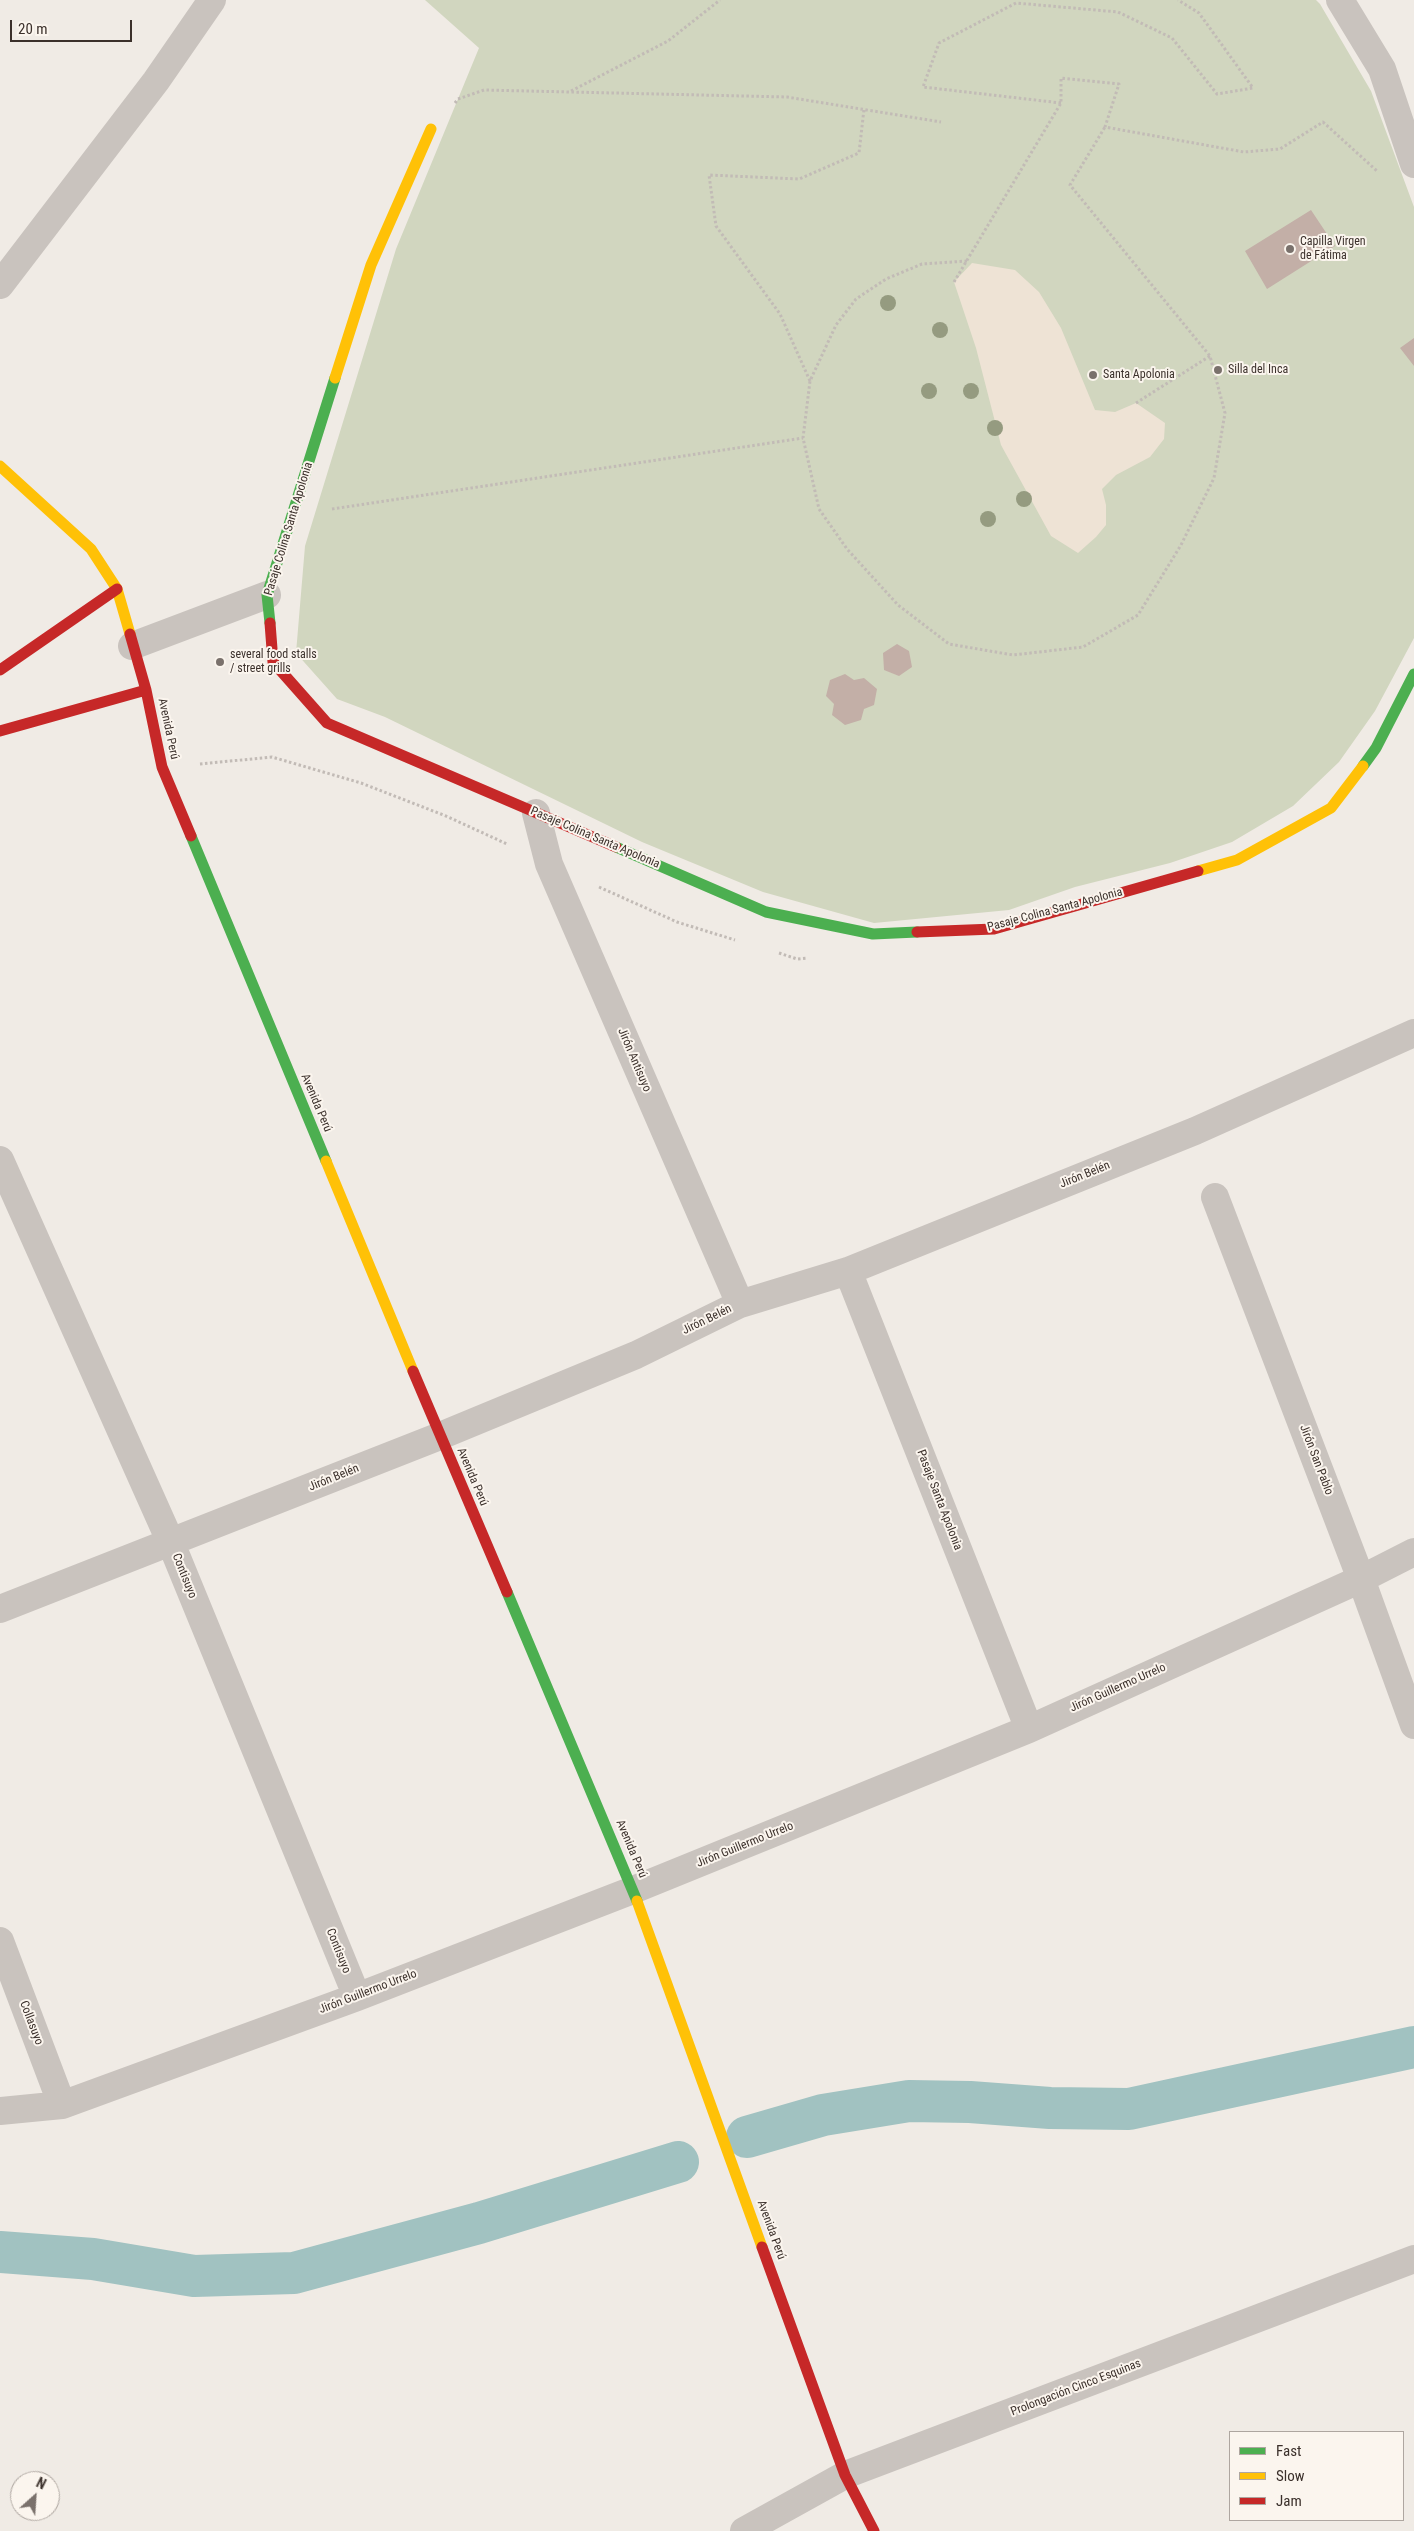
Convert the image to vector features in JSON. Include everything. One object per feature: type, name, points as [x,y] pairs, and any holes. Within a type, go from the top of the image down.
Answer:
[{"type":"street","points":[[0,285],[156,81],[212,0]]},
{"type":"street","points":[[1340,0],[1382,69],[1414,164]]},
{"type":"street","name":"Pasaje Colina Santa Apolonia","points":[[431,129],[371,265],[267,596],[273,662],[327,723],[766,912],[873,934],[994,929],[1238,860],[1331,808],[1376,748],[1414,674]]},
{"type":"street","name":"Avenida Perú","points":[[0,466],[91,549],[117,588],[146,690],[162,767],[440,1436],[633,1890],[845,2475],[874,2531]]},
{"type":"street","points":[[0,670],[117,588]]},
{"type":"street","points":[[132,646],[267,596]]},
{"type":"street","points":[[0,731],[146,690]]},
{"type":"street","name":"Jirón Antisuyo","points":[[536,812],[549,864],[740,1304]]},
{"type":"street","name":"Jirón Belén","points":[[0,1609],[171,1544],[440,1436],[636,1355],[740,1304],[848,1271],[1195,1130],[1414,1033]]},
{"type":"street","name":"Contisuyo","points":[[0,1160],[171,1544],[357,1997]]},
{"type":"street","name":"Jirón San Pablo","points":[[1214,1196],[1361,1578],[1414,1725]]},
{"type":"street","name":"Pasaje Santa Apolonia","points":[[848,1271],[1029,1729]]},
{"type":"street","name":"Jirón Guillermo Urrelo","points":[[0,2111],[62,2105],[357,1997],[633,1890],[1029,1729],[1414,1552]]},
{"type":"street","name":"Collasuyo","points":[[0,1941],[62,2105]]},
{"type":"street","name":"Prolongación Cinco Esquinas","points":[[744,2531],[845,2475],[1414,2259]]},
{"type":"path","points":[[570,91],[668,40],[720,0]]},
{"type":"path","points":[[1061,103],[924,87],[940,43],[1016,3],[1118,12],[1172,38],[1217,94],[1253,88],[1199,13],[1178,0]]},
{"type":"path","points":[[954,282],[967,261],[1061,103],[1060,78],[1119,84],[1105,127],[1070,185],[1210,356],[1225,413],[1214,478],[1181,545],[1138,615],[1083,646],[1013,656],[949,644],[898,605],[847,549],[820,509],[803,438],[810,381],[836,324],[856,299],[886,279],[922,264],[967,261]]},
{"type":"path","points":[[431,129],[458,99],[484,90],[787,97],[941,122]]},
{"type":"path","points":[[810,381],[780,314],[716,226],[709,175],[799,178],[860,153],[864,109]]},
{"type":"path","points":[[1105,127],[1244,152],[1280,149],[1323,122],[1382,176]]},
{"type":"path","points":[[1136,403],[1210,356]]},
{"type":"path","points":[[292,515],[803,438]]},
{"type":"path","points":[[162,767],[272,757],[362,783],[446,816],[677,922],[742,942]]},
{"type":"path","points":[[769,950],[797,959],[817,958]]},
{"type":"green space","points":[[425,0],[1316,0],[1371,91],[1414,207],[1414,638],[1375,711],[1339,762],[1293,806],[1232,842],[1170,863],[1075,887],[1009,910],[874,923],[763,892],[642,842],[385,717],[337,699],[296,653],[305,546],[396,249],[479,48]]},
{"type":"shaded area","points":[[972,263],[1015,270],[1039,292],[1061,328],[1095,410],[1115,412],[1136,403],[1165,423],[1164,439],[1150,457],[1116,475],[1102,489],[1106,505],[1106,525],[1078,553],[1051,536],[1001,445],[976,348],[954,282]]},
{"type":"building","name":"Capilla Virgen de Fátima","points":[[1311,210],[1335,246],[1267,289],[1245,251]]},
{"type":"building","points":[[1414,338],[1414,366],[1400,348]]},
{"type":"building","points":[[897,644],[909,651],[912,667],[899,676],[884,670],[883,653]]},
{"type":"building","points":[[845,674],[854,680],[864,678],[877,689],[874,705],[864,709],[861,720],[845,725],[832,715],[834,704],[826,696],[830,680]]},
{"type":"waterway","points":[[747,2137],[823,2115],[909,2101],[970,2102],[1050,2108],[1129,2109],[1414,2047]]},
{"type":"waterway","points":[[0,2252],[93,2259],[194,2276],[294,2273],[479,2223],[678,2162]]},
{"type":"traffic: fast","points":[[270,623],[267,595],[335,378]]},
{"type":"traffic: fast","points":[[1363,766],[1376,748],[1414,674]]},
{"type":"traffic: fast","points":[[191,836],[326,1161]]},
{"type":"traffic: fast","points":[[616,847],[766,912],[873,934],[917,932]]},
{"type":"traffic: fast","points":[[507,1592],[637,1901]]},
{"type":"traffic: slow","points":[[335,378],[371,265],[431,129]]},
{"type":"traffic: slow","points":[[0,466],[91,549],[117,589],[130,634]]},
{"type":"traffic: slow","points":[[1198,871],[1237,860],[1331,808],[1363,766]]},
{"type":"traffic: slow","points":[[326,1161],[413,1371]]},
{"type":"traffic: slow","points":[[637,1901],[762,2247]]},
{"type":"traffic: jam","points":[[0,670],[117,589]]},
{"type":"traffic: jam","points":[[270,623],[273,662],[327,723],[616,847]]},
{"type":"traffic: jam","points":[[130,634],[146,690],[162,767],[191,836]]},
{"type":"traffic: jam","points":[[0,731],[146,690]]},
{"type":"traffic: jam","points":[[917,932],[994,929],[1198,871]]},
{"type":"traffic: jam","points":[[413,1371],[507,1592]]},
{"type":"traffic: jam","points":[[762,2247],[845,2475],[874,2531]]},
{"type":"place","name":"Capilla Virgen de Fátima","points":[[1290,249]]},
{"type":"place","name":"Silla del Inca","points":[[1218,370]]},
{"type":"place","name":"Santa Apolonia","points":[[1093,375]]},
{"type":"place","name":"several food stalls / street grills","points":[[220,662]]}]
